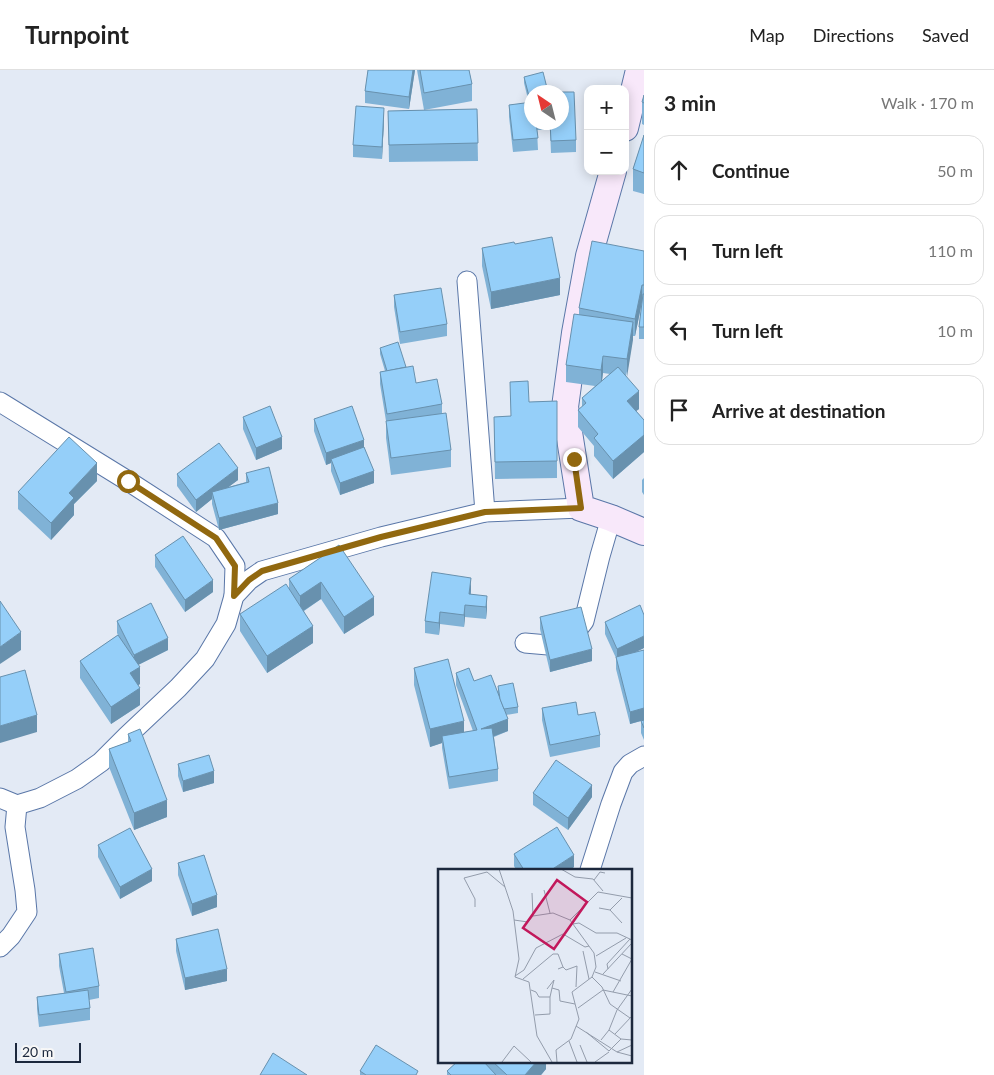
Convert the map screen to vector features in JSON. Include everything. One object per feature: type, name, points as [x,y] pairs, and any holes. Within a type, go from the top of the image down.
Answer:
[{"type":"street","points":[[629,111],[639,70]]},
{"type":"street","points":[[581,508],[565,407],[575,333],[589,256],[612,175]]},
{"type":"street","points":[[467,281],[485,512]]},
{"type":"street","points":[[0,402],[216,538],[235,566],[234,596],[226,624],[205,659],[178,688],[101,762],[77,779],[40,798],[8,802],[15,827],[27,912],[11,936],[0,947]]},
{"type":"street","points":[[234,596],[249,580],[262,571],[381,537],[485,512],[581,508],[644,532]]},
{"type":"street","points":[[525,643],[548,645],[564,641],[574,634],[584,621],[611,518]]},
{"type":"street","points":[[590,869],[623,772],[630,764],[644,756]]},
{"type":"building","points":[[368,70],[413,70],[409,97],[365,91]]},
{"type":"building","points":[[420,70],[469,70],[472,84],[424,93]]},
{"type":"building","points":[[543,72],[546,85],[526,85],[524,77]]},
{"type":"building","points":[[569,92],[574,92],[576,140],[551,141],[550,130],[569,130]]},
{"type":"building","points":[[524,103],[524,130],[537,130],[538,138],[513,140],[509,105]]},
{"type":"building","points":[[356,106],[384,108],[382,147],[353,145]]},
{"type":"building","points":[[477,109],[478,143],[389,145],[388,111]]},
{"type":"building","points":[[644,135],[644,173],[633,169]]},
{"type":"building","points":[[552,237],[560,278],[491,292],[482,248]]},
{"type":"building","points":[[592,241],[644,251],[644,285],[642,285],[635,319],[579,308]]},
{"type":"building","points":[[441,288],[447,324],[400,332],[394,295]]},
{"type":"building","points":[[643,294],[644,327],[639,327]]},
{"type":"building","points":[[574,314],[633,322],[627,359],[603,356],[601,370],[566,365]]},
{"type":"building","points":[[398,342],[406,367],[387,371],[380,348]]},
{"type":"building","points":[[413,366],[416,383],[437,379],[442,404],[387,414],[380,372]]},
{"type":"building","points":[[618,367],[639,391],[627,401],[644,420],[644,435],[613,461],[594,438],[598,434],[578,410],[586,403],[582,398]]},
{"type":"building","points":[[528,381],[529,402],[557,401],[557,461],[495,462],[494,417],[511,416],[510,382]]},
{"type":"building","points":[[270,406],[282,437],[256,448],[243,417]]},
{"type":"building","points":[[352,406],[364,440],[326,453],[314,419]]},
{"type":"building","points":[[446,413],[451,450],[391,458],[386,421]]},
{"type":"building","points":[[69,437],[97,463],[69,493],[74,498],[51,523],[18,492]]},
{"type":"building","points":[[219,443],[238,468],[196,500],[177,474]]},
{"type":"building","points":[[364,447],[374,471],[340,483],[331,459]]},
{"type":"building","points":[[269,467],[278,503],[219,518],[212,492],[249,482],[246,473]]},
{"type":"building","points":[[183,536],[213,580],[185,600],[155,555]]},
{"type":"building","points":[[339,545],[374,597],[344,617],[321,582],[300,596],[289,579]]},
{"type":"building","points":[[432,572],[471,578],[469,594],[487,596],[486,607],[465,605],[464,615],[440,612],[439,623],[425,621]]},
{"type":"building","points":[[286,584],[313,626],[267,656],[240,614]]},
{"type":"building","points":[[0,601],[21,632],[0,647]]},
{"type":"building","points":[[151,603],[168,638],[134,655],[117,621]]},
{"type":"building","points":[[640,605],[644,615],[644,636],[617,649],[605,622]]},
{"type":"building","points":[[581,607],[592,649],[550,660],[540,617]]},
{"type":"building","points":[[118,635],[140,667],[130,673],[140,688],[111,707],[80,661]]},
{"type":"building","points":[[644,650],[644,708],[630,712],[616,657]]},
{"type":"building","points":[[448,659],[464,721],[430,729],[414,668]]},
{"type":"building","points":[[469,668],[474,681],[491,675],[508,719],[481,729],[492,728],[498,769],[449,777],[442,736],[477,730],[456,673]]},
{"type":"building","points":[[25,670],[37,715],[0,726],[0,677]]},
{"type":"building","points":[[513,683],[518,707],[504,709],[498,686]]},
{"type":"building","points":[[576,702],[578,715],[595,712],[600,735],[550,745],[542,708]]},
{"type":"building","points":[[140,729],[167,800],[134,813],[109,749],[131,741],[128,734]]},
{"type":"building","points":[[209,755],[214,771],[183,781],[178,764]]},
{"type":"building","points":[[556,760],[592,785],[568,818],[533,793]]},
{"type":"building","points":[[557,827],[574,855],[553,869],[523,869],[514,854]]},
{"type":"building","points":[[130,828],[152,869],[120,887],[98,845]]},
{"type":"building","points":[[204,855],[217,895],[192,904],[178,863]]},
{"type":"building","points":[[218,929],[227,969],[185,978],[176,939]]},
{"type":"building","points":[[93,948],[99,986],[66,992],[59,954]]},
{"type":"building","points":[[88,990],[90,1008],[39,1015],[37,997]]},
{"type":"building","points":[[376,1045],[418,1071],[416,1075],[366,1075],[360,1071]]},
{"type":"building","points":[[273,1053],[307,1075],[260,1075]]},
{"type":"building","points":[[457,1062],[484,1062],[496,1075],[451,1075],[447,1071]]},
{"type":"building","points":[[493,1062],[536,1062],[525,1075],[507,1075]]},
{"type":"route","points":[[128,481],[216,538],[235,566],[234,596],[249,580],[262,571],[381,537],[485,512],[581,508],[574,459]]}]
